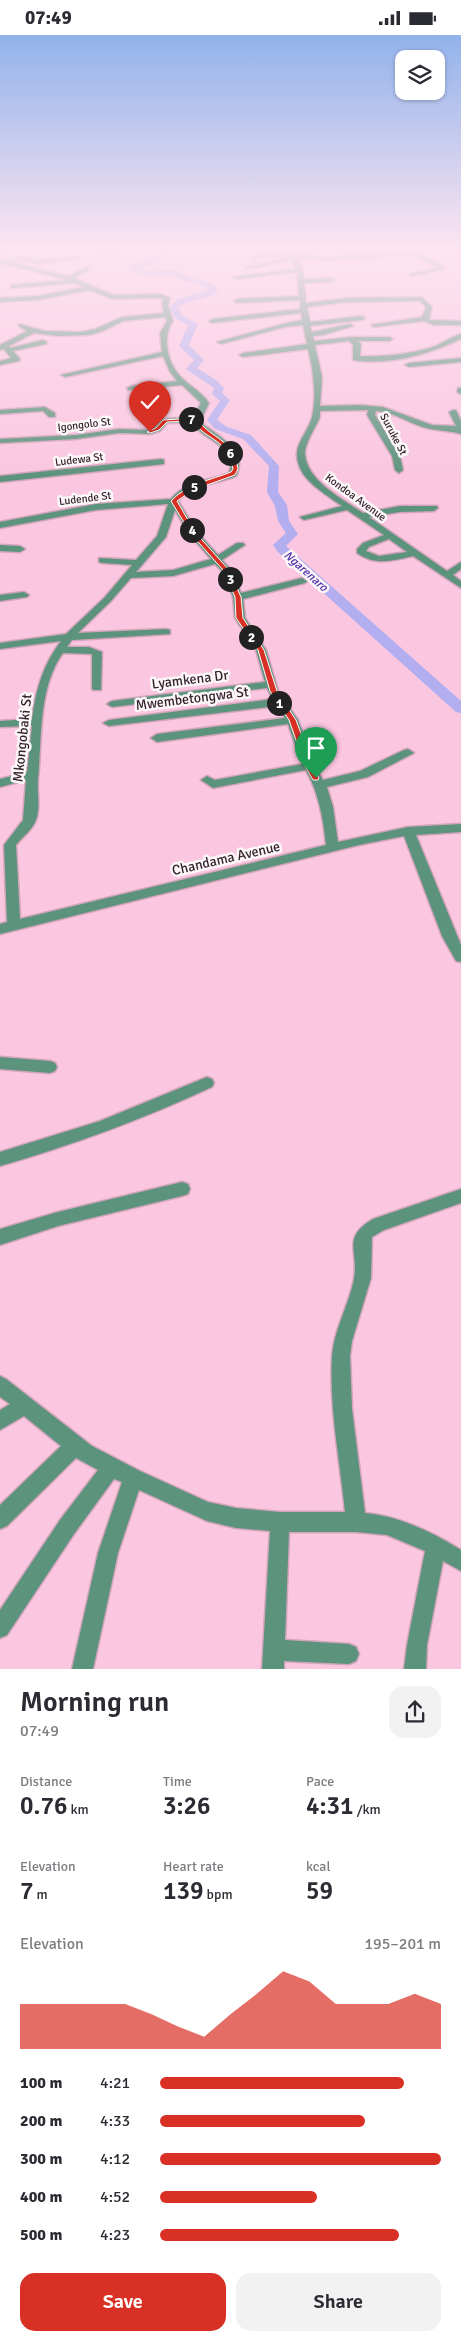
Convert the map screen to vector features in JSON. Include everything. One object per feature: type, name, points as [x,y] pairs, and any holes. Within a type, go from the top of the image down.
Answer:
[{"type":"street","points":[[22,325],[33,331],[66,334],[89,333],[107,325]]},
{"type":"street","points":[[168,325],[163,334],[166,353],[174,374],[197,393],[205,403],[196,419],[198,425],[222,441],[234,459],[236,469],[227,477],[182,493],[174,501],[193,533],[226,570],[238,597],[238,610],[242,625],[261,650],[271,685],[279,702],[292,720],[309,766],[320,785],[327,807],[334,847]]},
{"type":"street","points":[[221,342],[296,325]]},
{"type":"street","name":"Kondoa Avenue","points":[[307,325],[318,377],[317,409],[301,452],[302,465],[305,471],[319,485],[361,516],[461,585]]},
{"type":"street","points":[[309,334],[347,325]]},
{"type":"street","points":[[5,348],[33,331]]},
{"type":"street","points":[[351,339],[357,344],[355,357],[363,359],[396,357],[440,347],[461,336]]},
{"type":"street","points":[[244,355],[351,339],[389,339]]},
{"type":"street","points":[[5,348],[43,342]]},
{"type":"street","points":[[440,347],[442,360]]},
{"type":"street","points":[[0,363],[16,359],[5,348]]},
{"type":"street","points":[[65,375],[166,353]]},
{"type":"street","points":[[409,365],[442,360],[461,360]]},
{"type":"street","points":[[131,388],[184,383]]},
{"type":"street","points":[[0,413],[45,409],[52,415]]},
{"type":"street","points":[[317,409],[391,411],[424,428],[460,431],[453,412]]},
{"type":"street","name":"Suruke St","points":[[372,409],[372,415],[396,456],[399,470]]},
{"type":"street","name":"Igongolo St","points":[[0,441],[76,437],[119,431],[150,432],[157,429],[165,421],[196,419]]},
{"type":"street","name":"Ludewa St","points":[[0,479],[161,462]]},
{"type":"street","name":"Ludende St","points":[[0,525],[96,507],[174,501]]},
{"type":"street","name":"Mkongobaki St","points":[[14,926],[10,845],[29,824],[34,774],[33,763],[41,692],[53,659],[69,637],[130,575],[161,537],[174,501]]},
{"type":"street","points":[[304,517],[349,507]]},
{"type":"street","points":[[361,516],[392,510],[434,507]]},
{"type":"street","points":[[390,536],[366,545],[360,551],[368,558],[382,559],[415,553]]},
{"type":"street","points":[[130,575],[162,576],[226,556],[240,545]]},
{"type":"street","points":[[0,549],[20,549]]},
{"type":"street","points":[[102,560],[139,563]]},
{"type":"street","points":[[448,575],[461,565]]},
{"type":"street","points":[[238,597],[302,581]]},
{"type":"street","points":[[0,598],[24,595]]},
{"type":"street","points":[[0,646],[69,637],[166,632]]},
{"type":"street","points":[[60,650],[89,650],[98,652],[97,688]]},
{"type":"street","name":"Lyamkena Dr","points":[[112,704],[271,685]]},
{"type":"street","name":"Mwembetongwa St","points":[[109,723],[279,702]]},
{"type":"street","points":[[157,738],[292,720]]},
{"type":"street","points":[[0,724],[37,722]]},
{"type":"street","points":[[320,785],[364,774],[408,753]]},
{"type":"street","points":[[206,779],[210,783],[217,783],[309,766]]},
{"type":"street","points":[[0,783],[34,774]]},
{"type":"street","name":"Chandama Avenue","points":[[0,929],[334,847],[408,831],[461,828]]},
{"type":"street","points":[[408,831],[449,936],[461,957]]},
{"type":"street","points":[[0,1063],[50,1067]]},
{"type":"street","points":[[0,1159],[84,1133],[153,1108],[207,1083]]},
{"type":"street","points":[[0,1237],[58,1219],[182,1189]]},
{"type":"street","points":[[356,1522],[343,1409],[341,1356],[343,1341],[363,1278],[362,1240],[366,1232],[379,1224],[461,1196]]},
{"type":"street","points":[[0,1385],[75,1445],[133,1478],[207,1511],[236,1518],[280,1522],[356,1522],[387,1525],[436,1546],[461,1561]]},
{"type":"street","points":[[0,1421],[24,1405]]},
{"type":"street","points":[[0,1519],[75,1445]]},
{"type":"street","points":[[0,1628],[67,1527],[112,1466]]},
{"type":"street","points":[[82,1669],[108,1553],[133,1478]]},
{"type":"street","points":[[280,1522],[273,1659],[349,1654]]},
{"type":"street","points":[[415,1669],[417,1645],[436,1546]]},
{"type":"waterway","name":"Ngarenaro","points":[[192,325],[184,346],[199,360],[191,369],[213,382],[219,388],[217,394],[225,400],[212,420],[223,429],[247,437],[274,466],[272,487],[274,496],[281,505],[281,514],[292,534],[279,545],[461,709]]},
{"type":"route","points":[[150,432],[157,429],[165,421],[196,419],[198,425],[222,441],[234,459],[236,469],[233,473],[227,477],[191,488],[176,497],[174,501],[183,513],[193,533],[222,563],[226,570],[238,597],[238,610],[242,625],[261,650],[273,691],[292,720],[309,766],[316,778]]}]
